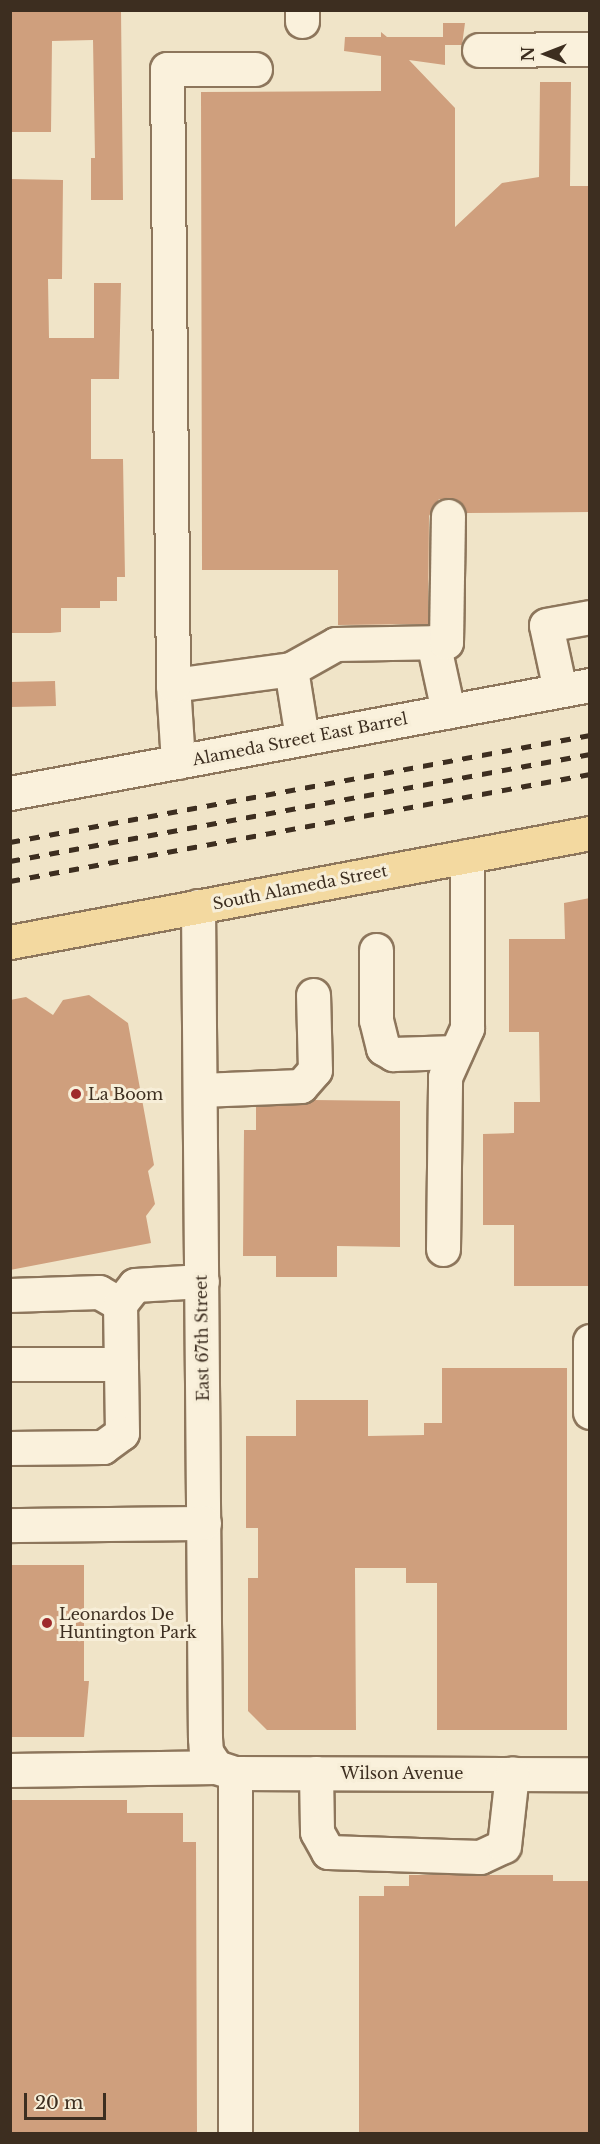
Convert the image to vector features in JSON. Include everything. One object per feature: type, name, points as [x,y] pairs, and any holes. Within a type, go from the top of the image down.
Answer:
[{"type":"main road","name":"South Alameda Street","points":[[10,942],[590,833]]},
{"type":"street","points":[[479,50],[590,49]]},
{"type":"street","points":[[178,762],[172,685],[167,69],[255,69]]},
{"type":"street","points":[[172,685],[291,669],[336,644],[446,642],[448,516]]},
{"type":"street","points":[[575,687],[546,625],[590,617]]},
{"type":"street","points":[[433,642],[448,711]]},
{"type":"street","points":[[291,669],[302,738]]},
{"type":"street","name":"Alameda Street East Barrel","points":[[10,793],[575,687]]},
{"type":"street","points":[[443,1250],[445,1077],[467,1028],[467,856]]},
{"type":"street","name":"East 67th Street","points":[[198,906],[205,1738],[206,1752],[226,1770]]},
{"type":"street","points":[[375,950],[376,1020],[383,1047],[393,1054],[456,1052]]},
{"type":"street","points":[[200,1090],[301,1086],[315,1070],[313,995]]},
{"type":"street","points":[[10,1448],[103,1447],[122,1433],[120,1304],[135,1285],[202,1281]]},
{"type":"street","points":[[10,1296],[99,1292],[120,1304]]},
{"type":"street","points":[[590,1341],[590,1412]]},
{"type":"street","points":[[10,1364],[121,1364]]},
{"type":"street","points":[[10,1525],[204,1523]]},
{"type":"street","name":"Wilson Avenue","points":[[10,1770],[590,1773]]},
{"type":"street","points":[[226,1770],[236,2133]]},
{"type":"street","points":[[316,1773],[317,1832],[328,1852],[480,1857],[504,1846],[512,1773]]},
{"type":"building","points":[[10,10],[121,10],[123,200],[91,200],[91,158],[95,158],[93,40],[52,41],[51,132],[10,132]]},
{"type":"building","points":[[443,23],[465,23],[462,45],[445,45],[445,65],[409,60],[455,108],[455,227],[502,183],[539,177],[540,82],[571,82],[570,186],[590,186],[590,512],[466,513],[457,500],[439,499],[429,516],[428,624],[338,625],[338,570],[202,570],[201,92],[381,91],[381,56],[344,51],[345,37],[381,37],[381,32],[387,37],[443,37]]},
{"type":"building","points":[[10,179],[63,180],[62,279],[48,279],[49,338],[94,338],[94,283],[121,283],[119,379],[91,379],[91,459],[123,459],[125,577],[117,577],[117,601],[100,601],[100,608],[61,608],[61,632],[10,633]]},
{"type":"building","points":[[55,681],[56,706],[10,707],[10,682]]},
{"type":"building","points":[[590,898],[590,1286],[514,1286],[514,1225],[483,1225],[483,1134],[514,1133],[514,1102],[540,1102],[539,1032],[509,1032],[509,939],[565,939],[564,903]]},
{"type":"building","name":"La Boom","points":[[89,995],[128,1023],[154,1165],[148,1171],[155,1204],[146,1216],[151,1243],[10,1270],[10,1000],[26,997],[53,1015],[63,1000]]},
{"type":"building","points":[[313,1100],[400,1101],[400,1247],[337,1246],[337,1277],[276,1277],[276,1256],[243,1256],[244,1130],[256,1130],[256,1107]]},
{"type":"building","points":[[442,1368],[567,1368],[567,1730],[437,1730],[437,1583],[406,1583],[406,1568],[355,1568],[356,1730],[267,1730],[248,1711],[248,1578],[258,1578],[258,1528],[246,1528],[246,1436],[296,1436],[296,1400],[368,1400],[368,1436],[424,1435],[424,1423],[442,1423]]},
{"type":"building","name":"Leonardos De Huntington Park","points":[[10,1565],[84,1565],[84,1681],[89,1681],[84,1737],[10,1737]]},
{"type":"building","points":[[10,1800],[127,1800],[127,1813],[183,1813],[183,1842],[196,1842],[197,2133],[10,2133]]},
{"type":"building","points":[[409,1875],[553,1875],[553,1881],[590,1881],[590,2133],[359,2133],[359,1896],[384,1896],[384,1886],[409,1886]]},
{"type":"railway","points":[[10,842],[590,735]]},
{"type":"railway","points":[[10,861],[590,754]]},
{"type":"railway","points":[[10,881],[590,774]]},
{"type":"place","name":"La Boom","points":[[76,1094]]},
{"type":"place","name":"Leonardos De Huntington Park","points":[[47,1623]]}]
